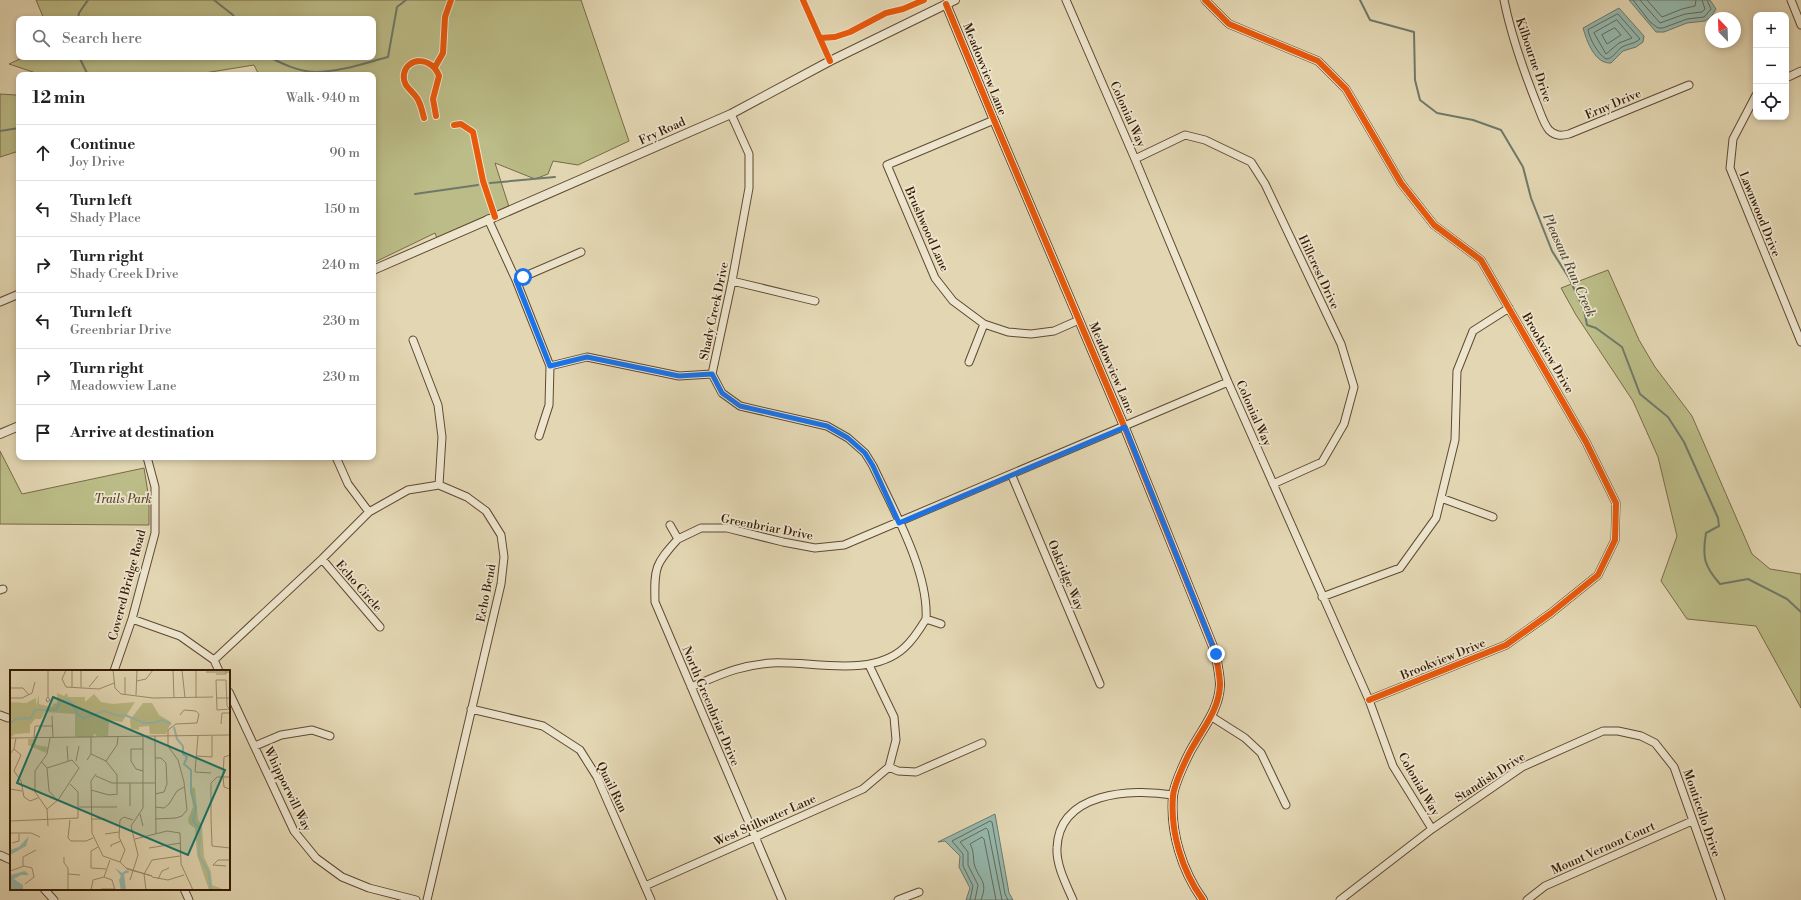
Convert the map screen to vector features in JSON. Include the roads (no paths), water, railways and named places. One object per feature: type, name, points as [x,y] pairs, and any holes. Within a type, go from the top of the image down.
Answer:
[{"type":"street","name":"Fry Road","points":[[376,269],[731,114],[830,61],[955,0]]},
{"type":"street","name":"Colonial Way","points":[[1066,0],[1135,159],[1228,382],[1322,597],[1369,700],[1393,766],[1432,829]]},
{"type":"street","name":"Brookview Drive","points":[[1205,0],[1229,24],[1318,61],[1346,89],[1401,183],[1424,213],[1434,225],[1481,260],[1586,442],[1616,503],[1615,540],[1598,575],[1551,613],[1506,645],[1369,700]]},
{"type":"street","name":"Kilbourne Drive","points":[[1504,0],[1519,59],[1547,127]]},
{"type":"street","points":[[1791,0],[1801,26]]},
{"type":"street","name":"Meadowview Lane","points":[[946,4],[1125,427],[1216,654],[1220,685],[1212,717],[1188,755],[1173,795],[1174,828],[1181,858],[1195,889],[1203,900]]},
{"type":"street","points":[[1789,77],[1801,71]]},
{"type":"street","name":"Erny Drive","points":[[1547,127],[1559,136],[1569,134],[1689,85]]},
{"type":"street","name":"Lawnwood Drive","points":[[1753,101],[1733,139],[1730,168],[1801,342]]},
{"type":"street","name":"Shady Creek Drive","points":[[731,114],[749,154],[749,188],[732,281],[712,374],[722,393],[740,406],[827,426],[848,438],[865,453],[873,466],[922,577],[927,603],[926,619]]},
{"type":"street","name":"Brushwood Lane","points":[[994,120],[887,165],[935,278],[953,301],[984,324],[1008,332],[1031,334],[1054,331],[1079,320]]},
{"type":"street","name":"Hillcrest Drive","points":[[1135,159],[1185,136],[1205,140],[1251,162],[1265,184],[1341,344],[1354,387],[1344,424],[1322,462],[1273,484]]},
{"type":"street","points":[[488,219],[516,280],[550,366],[549,405],[539,436]]},
{"type":"street","points":[[516,280],[581,252]]},
{"type":"street","points":[[732,281],[815,301]]},
{"type":"street","points":[[0,302],[16,295]]},
{"type":"street","points":[[1322,597],[1400,568],[1436,518],[1455,440],[1456,371],[1473,331],[1509,308]]},
{"type":"street","points":[[969,362],[984,324]]},
{"type":"street","points":[[413,340],[438,405],[442,437],[439,486]]},
{"type":"street","points":[[550,366],[587,357],[679,376],[712,374]]},
{"type":"street","name":"Greenbriar Drive","points":[[678,539],[701,528],[728,528],[783,542],[815,548],[844,545],[1012,476],[1228,382]]},
{"type":"street","points":[[0,434],[16,427]]},
{"type":"street","name":"Covered Bridge Road","points":[[114,670],[132,619],[155,532],[155,488],[148,460]]},
{"type":"street","points":[[337,460],[348,484],[369,512]]},
{"type":"street","name":"Oakridge Way","points":[[1012,476],[1100,684]]},
{"type":"street","name":"Echo Bend","points":[[214,660],[322,559],[369,512],[408,490],[439,486],[468,497],[486,511],[501,535],[504,557],[501,584],[426,900]]},
{"type":"street","points":[[1441,498],[1493,517]]},
{"type":"street","points":[[670,525],[678,539]]},
{"type":"street","name":"North Greenbriar Drive","points":[[678,539],[662,556],[654,575],[655,602],[782,900]]},
{"type":"street","name":"Echo Circle","points":[[322,559],[380,627]]},
{"type":"street","points":[[132,619],[180,636],[214,660],[219,670]]},
{"type":"street","points":[[691,687],[738,668],[772,663],[869,665],[888,659],[904,648],[926,619],[941,624]]},
{"type":"street","points":[[869,665],[894,717],[896,740],[889,767],[898,770],[916,772],[982,743]]},
{"type":"street","name":"Whipporwill Way","points":[[230,694],[294,831],[316,858],[342,877],[369,888],[416,900]]},
{"type":"street","name":"Quail Run","points":[[471,709],[543,726],[580,750],[598,777],[651,900]]},
{"type":"street","points":[[0,715],[8,718]]},
{"type":"street","points":[[1212,717],[1245,738],[1261,753],[1286,805]]},
{"type":"street","points":[[255,746],[281,735],[312,730],[330,736]]},
{"type":"street","name":"Standish Drive","points":[[1340,900],[1432,829],[1522,767],[1603,731]]},
{"type":"street","name":"Monticello Drive","points":[[1603,731],[1629,733],[1641,736],[1655,743],[1674,767],[1721,900]]},
{"type":"street","name":"West Stillwater Lane","points":[[645,886],[863,790],[889,767]]},
{"type":"street","points":[[1073,900],[1058,864],[1056,849],[1058,833],[1072,812],[1084,804],[1099,798],[1134,792],[1173,795]]},
{"type":"street","name":"Mount Vernon Court","points":[[1527,900],[1545,886],[1692,821]]},
{"type":"street","points":[[0,855],[10,860]]},
{"type":"street","points":[[45,890],[54,900]]},
{"type":"street","points":[[184,890],[189,900]]},
{"type":"street","points":[[898,900],[919,892]]},
{"type":"water","points":[[1629,0],[1710,0],[1716,9],[1714,12],[1705,12],[1705,21],[1687,23],[1664,32],[1656,32]]},
{"type":"water","points":[[1619,8],[1644,36],[1643,42],[1636,47],[1623,51],[1611,63],[1605,62],[1600,60],[1592,51],[1583,28]]},
{"type":"water","points":[[995,814],[1009,893],[1013,900],[966,900],[970,888],[959,867],[960,856],[945,841],[938,842]]},
{"type":"waterway","name":"Pleasant Run Creek","points":[[78,16],[88,0]]},
{"type":"waterway","name":"Pleasant Run Creek","points":[[214,0],[234,16]]},
{"type":"waterway","name":"Pleasant Run Creek","points":[[325,72],[343,69],[388,57],[397,7],[406,0]]},
{"type":"waterway","name":"Pleasant Run Creek","points":[[1360,0],[1370,20],[1414,32],[1415,80],[1420,100],[1437,113],[1473,120],[1501,130],[1523,167],[1531,198],[1552,251],[1569,278],[1584,310],[1587,325],[1596,328],[1622,347],[1640,394],[1668,417],[1684,442],[1718,518],[1719,526],[1706,533],[1704,555],[1710,572],[1720,584],[1748,579],[1787,599],[1801,612]]},
{"type":"waterway","name":"Pleasant Run Creek","points":[[80,60],[86,72]]},
{"type":"waterway","name":"Pleasant Run Creek","points":[[275,60],[297,69],[310,72]]},
{"type":"waterway","name":"Pleasant Run Creek","points":[[310,72],[316,72]]},
{"type":"waterway","name":"Pleasant Run Creek","points":[[316,72],[325,72]]},
{"type":"waterway","name":"Pleasant Run Creek","points":[[0,131],[16,128]]},
{"type":"waterway","points":[[490,183],[555,177]]},
{"type":"waterway","points":[[415,194],[478,185]]},
{"type":"park label","name":"Trails Park","points":[[123,499]]}]
